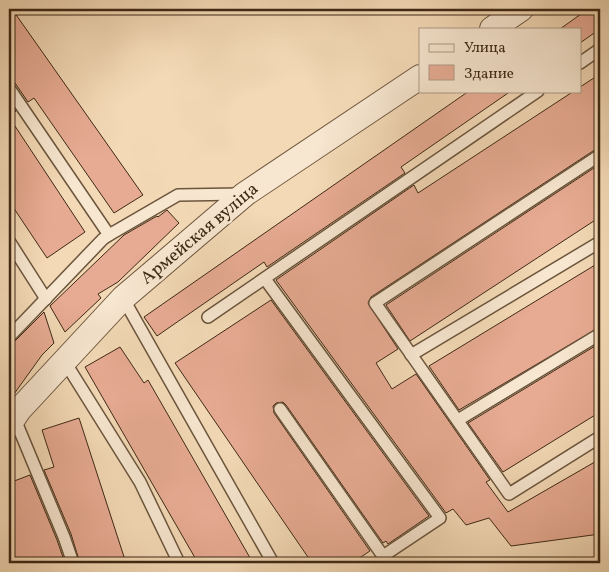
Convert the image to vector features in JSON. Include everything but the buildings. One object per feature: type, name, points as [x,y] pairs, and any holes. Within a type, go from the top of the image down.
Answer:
[{"type":"street","points":[[493,28],[521,9]]},
{"type":"street","name":"Армейская вуліца","points":[[11,421],[123,298],[245,194],[419,78]]},
{"type":"lane","points":[[582,61],[600,49]]},
{"type":"lane","points":[[9,88],[110,235]]},
{"type":"lane","points":[[208,317],[537,92]]},
{"type":"lane","points":[[600,155],[375,303],[509,494],[600,437]]},
{"type":"lane","points":[[9,337],[110,235],[178,195],[245,194]]},
{"type":"lane","points":[[9,241],[46,299]]},
{"type":"lane","points":[[411,355],[600,242]]},
{"type":"lane","points":[[265,278],[440,518],[383,556],[280,409]]},
{"type":"lane","points":[[123,298],[273,563]]},
{"type":"lane","points":[[458,420],[600,334]]},
{"type":"lane","points":[[65,362],[140,482],[179,563]]},
{"type":"lane","points":[[11,421],[64,536],[73,563]]},
{"type":"railway","points":[[589,563],[600,561]]}]
